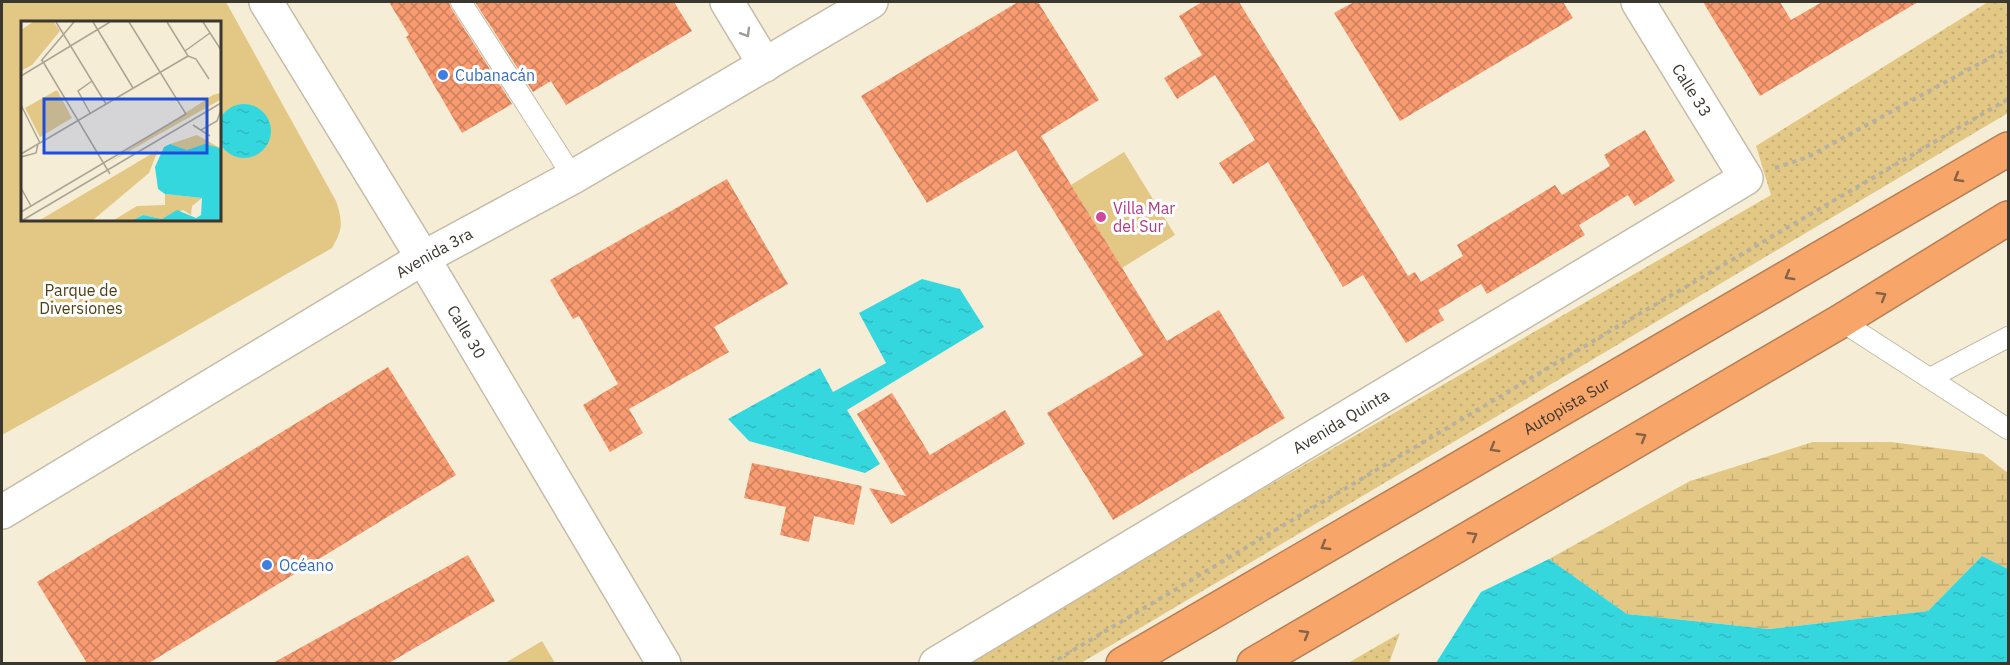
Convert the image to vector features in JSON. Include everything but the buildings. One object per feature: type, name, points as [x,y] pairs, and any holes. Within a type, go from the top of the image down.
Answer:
[{"type":"highway","name":"Autopista Sur","points":[[1124,663],[2008,149]]},
{"type":"highway","points":[[1254,663],[1841,321],[2008,218]]},
{"type":"street","name":"Calle 30","points":[[266,2],[423,258],[664,663]]},
{"type":"street","points":[[727,2],[765,65]]},
{"type":"street","name":"Avenida 3ra","points":[[2,512],[423,258],[573,177],[871,2]]},
{"type":"street","name":"Calle 33","points":[[1638,2],[1746,178]]},
{"type":"street","name":"Avenida Quinta","points":[[936,663],[1746,178]]},
{"type":"lane","points":[[461,2],[573,177]]},
{"type":"lane","points":[[1841,321],[2008,429]]},
{"type":"lane","points":[[1930,378],[2008,337]]},
{"type":"path","points":[[1746,178],[1808,157],[2008,48]]},
{"type":"path","points":[[1050,663],[1622,324],[2008,99]]},
{"type":"green space","name":"Parque de Diversiones","points":[[2,2],[226,2],[336,201],[341,225],[332,248],[2,435]]},
{"type":"green space","points":[[1988,2],[2008,2],[2008,113],[1081,663],[960,664],[1771,195],[1756,146]]},
{"type":"green space","points":[[1124,152],[1175,235],[1122,268],[1071,185]]},
{"type":"green space","points":[[1813,442],[1891,442],[1983,454],[2008,473],[2008,569],[1982,556],[1928,611],[1769,629],[1627,614],[1549,559],[1690,481]]},
{"type":"green space","points":[[1400,633],[1389,663],[1348,663]]},
{"type":"green space","points":[[542,641],[555,663],[505,663]]},
{"type":"water","points":[[239,104],[249,104],[259,109],[271,126],[271,136],[266,146],[249,158],[234,156],[225,150],[220,143],[220,119],[225,112]]},
{"type":"water","points":[[922,279],[960,289],[984,327],[847,410],[880,464],[865,473],[749,441],[728,419],[820,368],[833,392],[886,363],[859,313]]},
{"type":"water","points":[[1982,556],[2008,569],[2008,663],[1436,663],[1481,592],[1549,559],[1627,614],[1769,629],[1928,611]]},
{"type":"place","name":"Cubanacán","points":[[443,75]]},
{"type":"place","name":"Villa Mar del Sur","points":[[1101,217]]},
{"type":"place","name":"Océano","points":[[267,565]]}]
